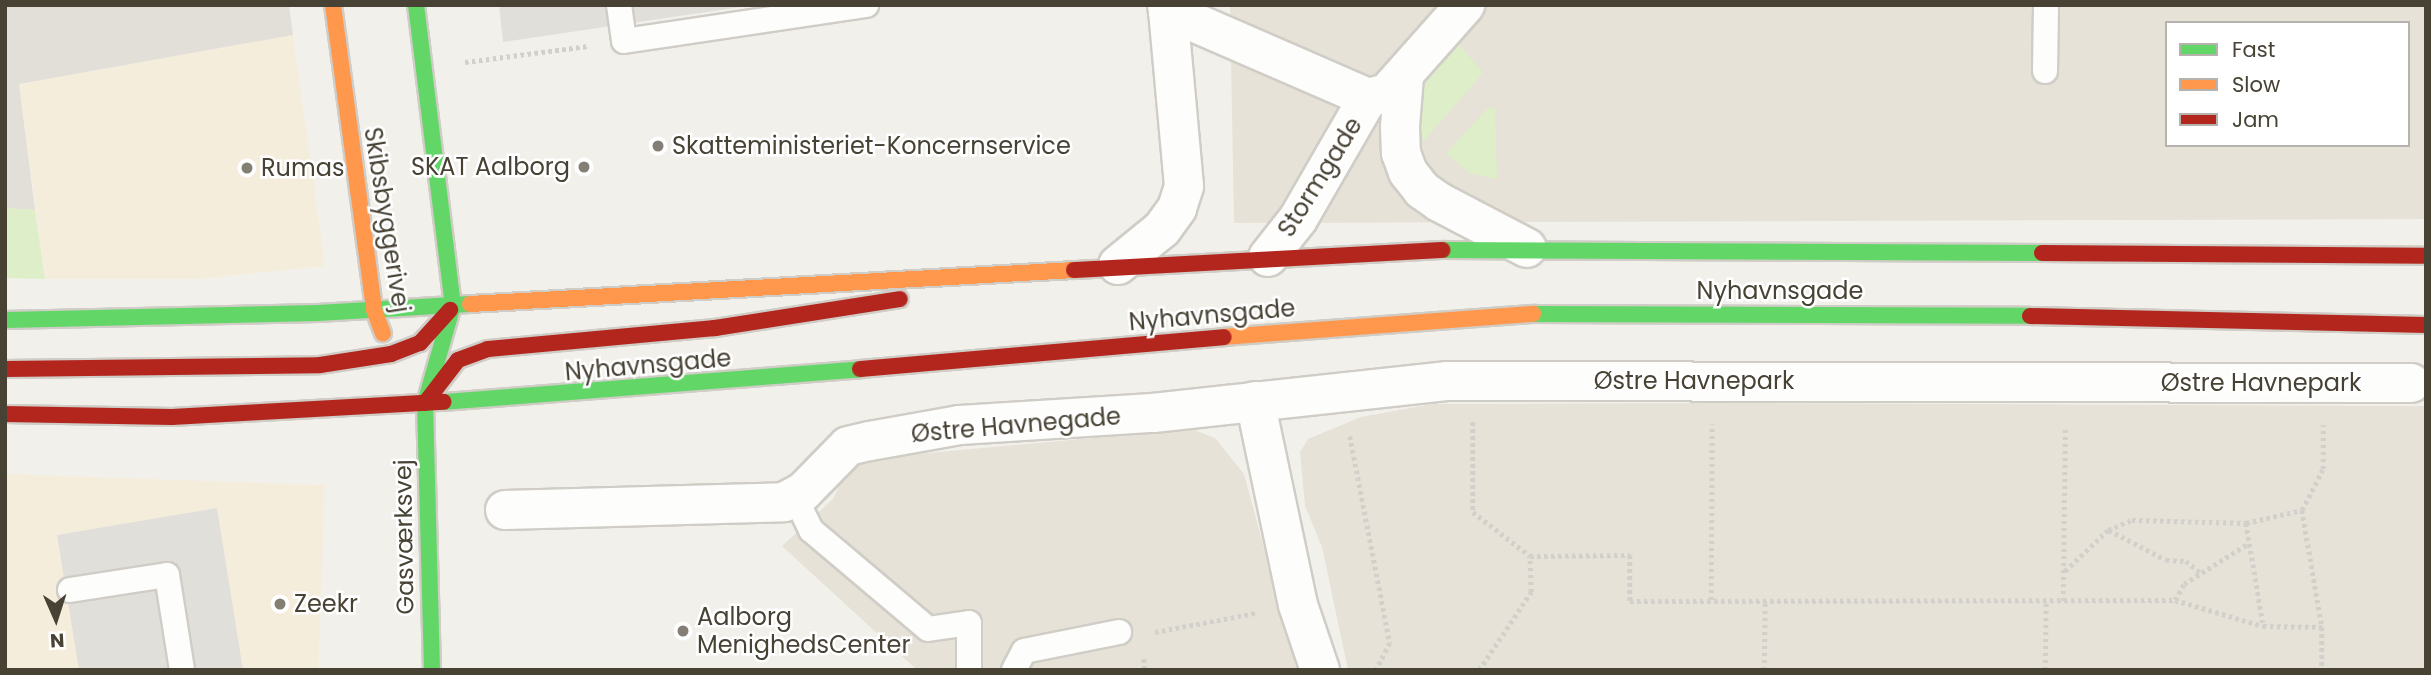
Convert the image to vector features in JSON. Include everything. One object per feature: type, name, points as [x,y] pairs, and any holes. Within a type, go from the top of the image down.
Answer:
[{"type":"street","name":"Skibsbyggerivej","points":[[332,5],[374,310],[391,354],[425,403]]},
{"type":"street","name":"Skibsbyggerivej","points":[[416,5],[453,305],[425,403]]},
{"type":"street","name":"Stormgade","points":[[1268,257],[1298,219],[1367,98],[1387,93],[1405,76],[1465,5]]},
{"type":"street","points":[[425,403],[458,360],[488,349],[715,328],[1118,265],[1162,229],[1184,186],[1168,8],[1367,98]]},
{"type":"street","name":"Stormgade","points":[[1405,76],[1400,140],[1408,172],[1422,190],[1439,202],[1527,248]]},
{"type":"street","name":"Nyhavnsgade","points":[[5,320],[187,319],[1268,257],[1527,248],[2426,256]]},
{"type":"street","points":[[5,369],[320,365],[391,354],[420,343],[440,326],[453,305]]},
{"type":"street","name":"Nyhavnsgade","points":[[5,414],[173,417],[574,395],[1486,314],[1945,314],[2426,325]]},
{"type":"street","name":"Østre Havnepark","points":[[1255,401],[1460,380],[2418,383]]},
{"type":"street","points":[[1255,401],[1298,606],[1320,670]]},
{"type":"street","name":"Østre Havnegade","points":[[795,497],[848,446],[870,441],[960,425],[1255,401]]},
{"type":"street","name":"Gasværksvej","points":[[425,403],[432,670]]},
{"type":"street","points":[[505,509],[738,505],[784,502],[795,497]]},
{"type":"lane","points":[[619,5],[624,41],[739,15],[862,5]]},
{"type":"lane","points":[[2045,71],[2046,5]]},
{"type":"lane","points":[[795,497],[811,530],[928,629],[969,623],[969,670]]},
{"type":"lane","points":[[70,590],[167,575],[182,670]]},
{"type":"lane","points":[[1014,670],[1024,651],[1119,632]]},
{"type":"path","points":[[424,68],[624,41]]},
{"type":"path","points":[[1712,600],[1713,381]]},
{"type":"path","points":[[2063,601],[2065,383]]},
{"type":"path","points":[[2322,670],[2322,627],[2302,510],[2323,469],[2323,419]]},
{"type":"path","points":[[1349,434],[1390,643],[1376,670]]},
{"type":"path","points":[[1473,435],[1473,512],[1530,556],[1630,555],[1630,601],[2175,600],[2263,626],[2322,627]]},
{"type":"path","points":[[2065,572],[2108,530],[2133,520],[2246,523],[2302,510]]},
{"type":"path","points":[[2246,523],[2263,622]]},
{"type":"path","points":[[2108,530],[2166,560],[2186,561],[2201,573]]},
{"type":"path","points":[[2175,600],[2184,584],[2249,543]]},
{"type":"path","points":[[1479,670],[1531,592],[1530,556]]},
{"type":"path","points":[[1764,670],[1765,600]]},
{"type":"path","points":[[2045,670],[2046,601]]},
{"type":"shaded area","points":[[5,5],[289,5],[293,35],[19,84],[35,210],[5,208]]},
{"type":"shaded area","points":[[499,5],[754,5],[503,42]]},
{"type":"shaded area","points":[[1230,5],[2426,5],[2426,219],[1234,223]]},
{"type":"shaded area","points":[[293,35],[325,266],[197,279],[45,279],[19,84]]},
{"type":"shaded area","points":[[1432,404],[2426,406],[2426,670],[1348,670],[1322,547],[1305,506],[1300,452],[1308,439],[1361,417]]},
{"type":"shaded area","points":[[1192,429],[1215,438],[1244,474],[1297,670],[917,670],[782,546],[833,499],[846,471],[862,459]]},
{"type":"shaded area","points":[[5,474],[325,485],[318,670],[5,670]]},
{"type":"shaded area","points":[[217,508],[243,670],[79,670],[57,535]]},
{"type":"green space","points":[[1454,39],[1483,73],[1424,141],[1419,132],[1422,80]]},
{"type":"green space","points":[[1488,108],[1495,108],[1497,179],[1471,174],[1446,153]]},
{"type":"green space","points":[[5,208],[35,210],[45,279],[5,278]]},
{"type":"traffic: fast","points":[[416,5],[453,305],[425,403],[432,670]]},
{"type":"traffic: fast","points":[[1442,250],[2042,253]]},
{"type":"traffic: fast","points":[[5,320],[318,313],[470,304]]},
{"type":"traffic: fast","points":[[1533,314],[2030,316]]},
{"type":"traffic: fast","points":[[444,402],[860,369]]},
{"type":"traffic: slow","points":[[333,5],[374,310],[383,333]]},
{"type":"traffic: slow","points":[[470,304],[1074,270]]},
{"type":"traffic: slow","points":[[1224,337],[1533,314]]},
{"type":"traffic: jam","points":[[1074,270],[1442,250]]},
{"type":"traffic: jam","points":[[2042,253],[2426,256]]},
{"type":"traffic: jam","points":[[425,403],[458,360],[488,349],[715,328],[900,299]]},
{"type":"traffic: jam","points":[[5,369],[320,365],[391,354],[420,343],[450,310]]},
{"type":"traffic: jam","points":[[2030,316],[2426,325]]},
{"type":"traffic: jam","points":[[860,369],[1224,337]]},
{"type":"traffic: jam","points":[[5,414],[172,417],[444,402]]},
{"type":"place","name":"Skatteministeriet-Koncernservice","points":[[658,146]]},
{"type":"place","name":"SKAT Aalborg","points":[[584,167]]},
{"type":"place","name":"Rumas","points":[[247,168]]},
{"type":"place","name":"Zeekr","points":[[280,604]]},
{"type":"place","name":"Aalborg MenighedsCenter","points":[[683,631]]}]
